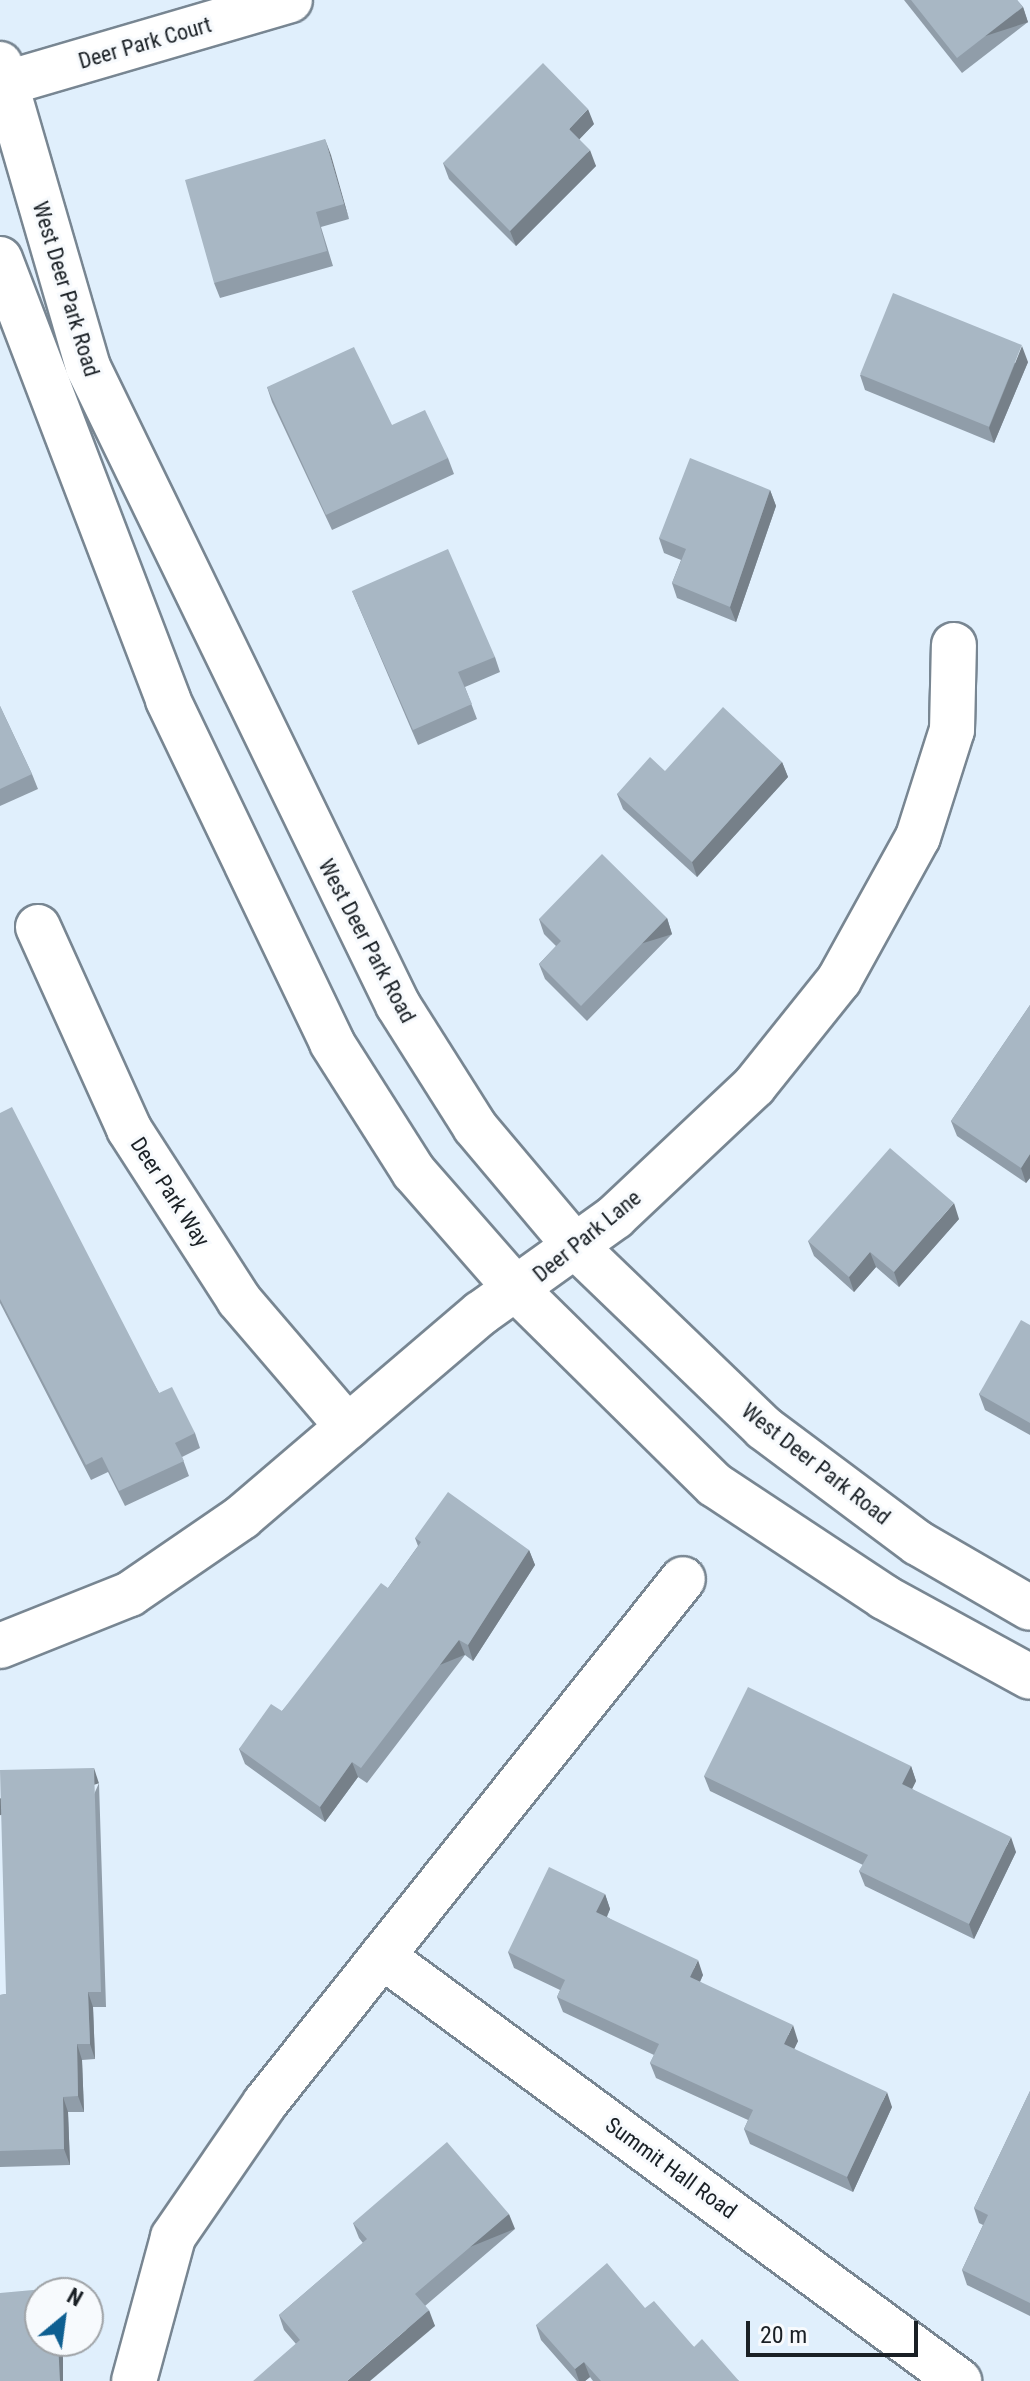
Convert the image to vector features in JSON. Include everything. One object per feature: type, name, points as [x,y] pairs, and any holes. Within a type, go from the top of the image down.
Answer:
[{"type":"street","name":"Deer Park Court","points":[[2,78],[290,0]]},
{"type":"street","name":"West Deer Park Road","points":[[2,78],[88,367],[231,673],[398,1005],[475,1127],[576,1247],[764,1428],[918,1543],[1030,1608]]},
{"type":"street","points":[[0,259],[168,700],[332,1043],[414,1172],[518,1291],[715,1485],[884,1597],[1030,1677]]},
{"type":"street","name":"Deer Park Lane","points":[[0,1646],[130,1594],[242,1517],[481,1313],[518,1291],[576,1247],[754,1086],[839,980],[918,837],[952,730],[954,645]]},
{"type":"street","name":"Deer Park Way","points":[[38,927],[129,1129],[239,1300],[348,1427]]},
{"type":"street","points":[[134,2381],[173,2237],[265,2103],[683,1579]]},
{"type":"street","name":"Summit Hall Road","points":[[382,1956],[959,2381]]},
{"type":"building","points":[[911,0],[1017,0],[1023,7],[957,58]]},
{"type":"building","points":[[543,63],[588,109],[569,129],[590,150],[510,231],[443,163]]},
{"type":"building","points":[[325,139],[344,204],[316,212],[327,251],[214,283],[185,180]]},
{"type":"building","points":[[893,293],[1022,345],[989,427],[860,375]]},
{"type":"building","points":[[354,347],[392,425],[425,410],[448,458],[326,515],[267,387]]},
{"type":"building","points":[[690,458],[770,490],[730,607],[672,583],[686,549],[659,538]]},
{"type":"building","points":[[448,549],[495,657],[458,672],[472,704],[413,730],[352,591]]},
{"type":"building","points":[[0,706],[32,774],[0,789]]},
{"type":"building","points":[[723,707],[782,762],[692,862],[617,794],[650,757],[665,771]]},
{"type":"building","points":[[602,854],[667,918],[581,1006],[539,964],[561,941],[539,919]]},
{"type":"building","points":[[1030,1005],[1030,1154],[1021,1168],[951,1121]]},
{"type":"building","points":[[12,1107],[159,1393],[172,1387],[195,1433],[175,1443],[184,1461],[119,1491],[102,1457],[86,1465],[0,1299],[0,1113]]},
{"type":"building","points":[[890,1148],[954,1203],[894,1272],[870,1252],[849,1277],[808,1241]]},
{"type":"building","points":[[1021,1320],[1030,1325],[1030,1423],[979,1394]]},
{"type":"building","points":[[448,1492],[529,1550],[468,1645],[459,1640],[361,1768],[352,1762],[320,1807],[239,1749],[271,1704],[282,1711],[381,1583],[388,1588],[421,1542],[415,1538]]},
{"type":"building","points":[[748,1687],[911,1766],[902,1784],[1011,1837],[969,1924],[859,1871],[868,1855],[704,1776]]},
{"type":"building","points":[[94,1768],[101,1992],[88,1992],[90,2044],[77,2044],[78,2096],[63,2097],[64,2149],[0,2151],[0,1995],[6,1994],[0,1770]]},
{"type":"building","points":[[549,1867],[605,1894],[596,1912],[698,1960],[690,1977],[793,2025],[784,2044],[887,2092],[847,2177],[744,2129],[753,2110],[650,2063],[659,2044],[557,1997],[565,1980],[508,1952]]},
{"type":"building","points":[[1030,2091],[1030,2303],[962,2270],[988,2215],[974,2208]]},
{"type":"building","points":[[447,2142],[509,2214],[415,2294],[429,2310],[347,2381],[253,2381],[300,2340],[279,2315],[367,2239],[353,2223]]},
{"type":"building","points":[[607,2263],[645,2308],[654,2301],[694,2347],[702,2339],[739,2381],[601,2381],[584,2362],[575,2369],[536,2325]]},
{"type":"building","points":[[24,2291],[24,2357],[59,2357],[60,2381],[0,2381],[0,2293]]}]
